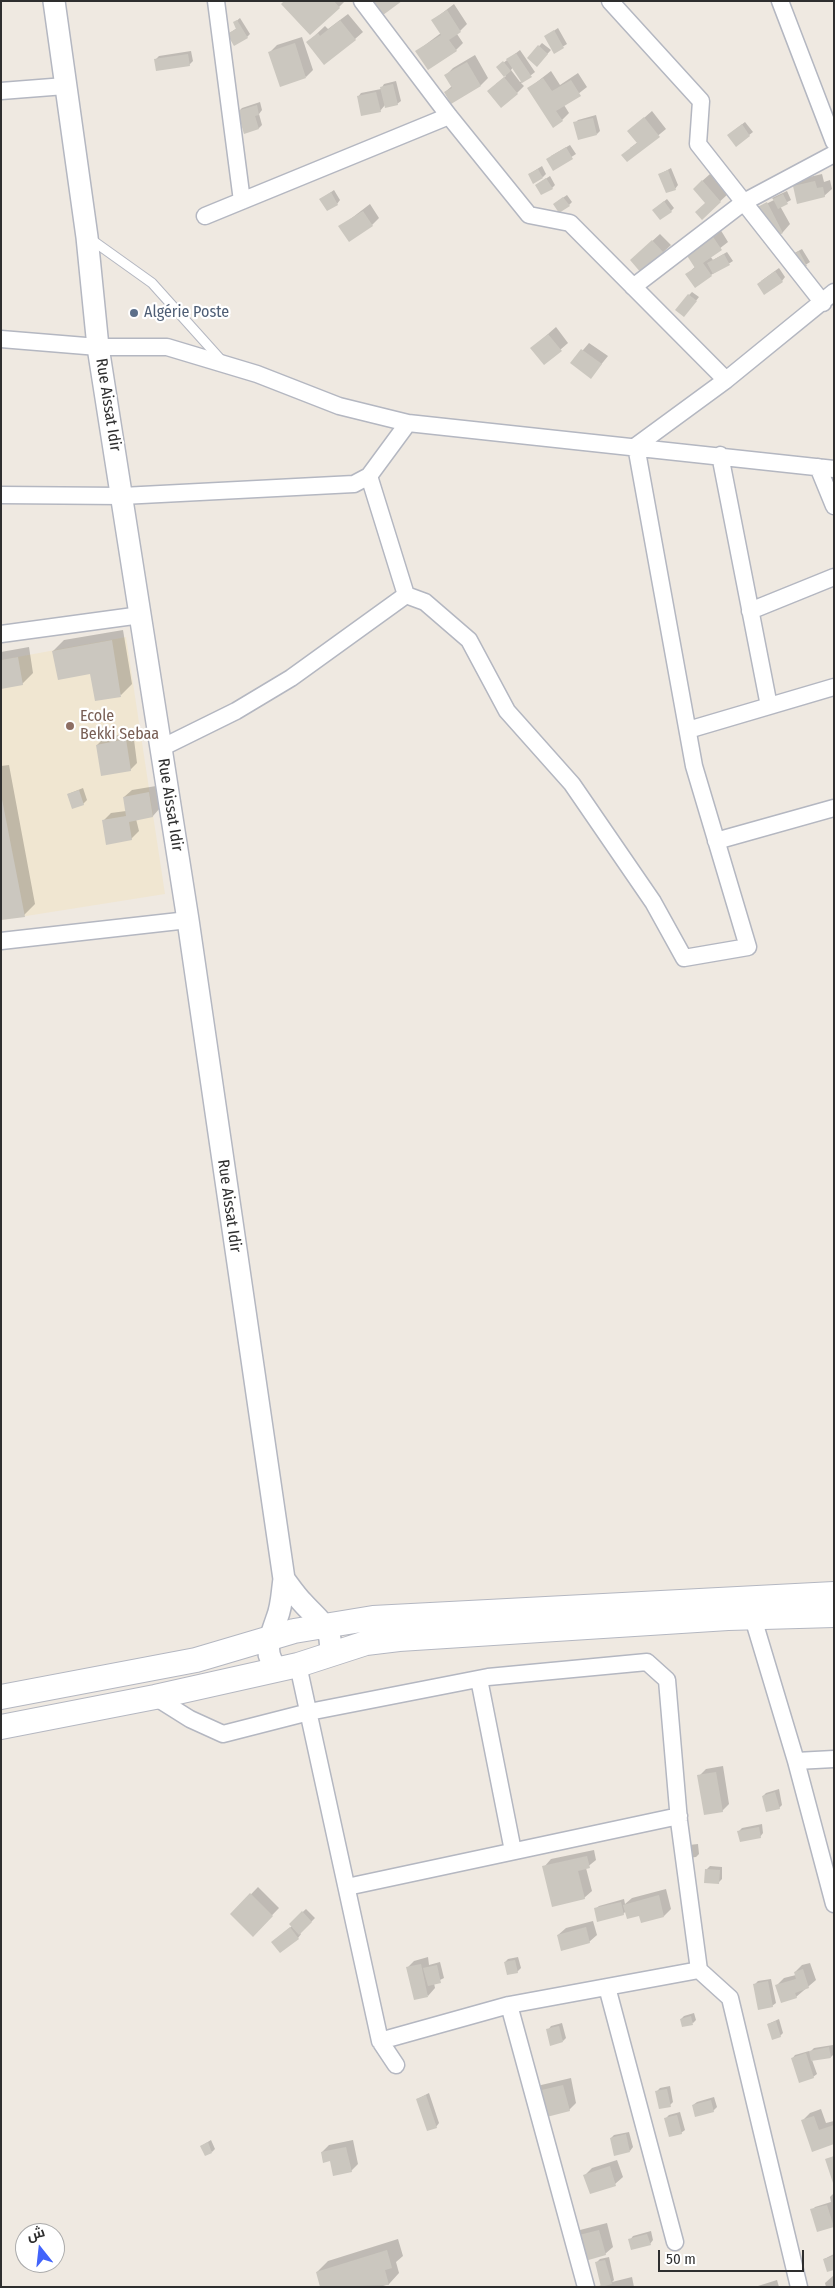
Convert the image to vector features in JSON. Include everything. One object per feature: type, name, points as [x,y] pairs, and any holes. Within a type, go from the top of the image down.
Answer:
[{"type":"main road","points":[[1,1727],[155,1697],[288,1667],[366,1643],[399,1638],[750,1608],[834,1594]]},
{"type":"main road","points":[[1,1697],[196,1660],[294,1631],[325,1625],[408,1615],[750,1608],[834,1615]]},
{"type":"street","name":"Rue Aissat Idir","points":[[54,1],[87,237],[98,347],[188,920],[284,1579]]},
{"type":"street","points":[[216,1],[242,201]]},
{"type":"street","points":[[362,1],[449,116],[529,215],[570,223],[726,380]]},
{"type":"street","points":[[610,1],[701,101],[698,144],[744,202],[828,298],[726,380],[636,446]]},
{"type":"street","points":[[780,1],[834,142]]},
{"type":"street","points":[[1,91],[65,86]]},
{"type":"street","points":[[205,216],[449,116]]},
{"type":"street","points":[[633,286],[744,202],[834,154]]},
{"type":"street","points":[[1,338],[98,347],[167,347],[257,374],[340,406],[408,423],[720,455],[826,468],[834,506]]},
{"type":"street","points":[[1,495],[122,496],[354,484],[369,476],[408,423]]},
{"type":"street","points":[[369,476],[406,594],[425,602],[469,640],[507,711],[572,784],[654,902],[684,958],[748,947],[694,766],[636,446]]},
{"type":"street","points":[[720,455],[769,706]]},
{"type":"street","points":[[750,611],[834,577]]},
{"type":"street","points":[[161,748],[236,711],[291,678],[406,594]]},
{"type":"street","points":[[1,634],[141,615]]},
{"type":"street","points":[[688,730],[834,687]]},
{"type":"street","points":[[716,841],[834,808]]},
{"type":"street","points":[[1,941],[188,920]]},
{"type":"street","points":[[284,1579],[303,1603],[325,1625],[331,1643],[329,1655]]},
{"type":"street","points":[[284,1579],[278,1618],[269,1638],[269,1658],[288,1667],[309,1712],[380,2041],[396,2065]]},
{"type":"street","points":[[750,1608],[796,1761],[834,1904]]},
{"type":"street","points":[[155,1697],[190,1719],[223,1734],[309,1712],[479,1679],[647,1662],[667,1680],[679,1816],[699,1970],[730,1998],[799,2287]]},
{"type":"street","points":[[479,1679],[513,1851]]},
{"type":"street","points":[[796,1761],[834,1759]]},
{"type":"street","points":[[347,1887],[679,1816]]},
{"type":"street","points":[[380,2041],[509,2005],[699,1970]]},
{"type":"street","points":[[607,1987],[675,2242]]},
{"type":"street","points":[[509,2005],[586,2287]]},
{"type":"lane","points":[[87,237],[152,283],[223,363]]},
{"type":"shaded area","name":"Ecole Bekki Sebaa","points":[[126,637],[165,894],[1,920],[1,660]]},
{"type":"building","points":[[284,1],[334,1],[340,8],[310,35],[281,4]]},
{"type":"building","points":[[366,1],[402,1],[379,18]]},
{"type":"building","points":[[447,10],[461,32],[449,40],[457,51],[428,70],[415,51],[441,35],[431,20]]},
{"type":"building","points":[[237,20],[248,38],[234,46],[227,34],[236,29],[233,22]]},
{"type":"building","points":[[340,20],[356,40],[324,65],[306,42],[318,33],[320,36]]},
{"type":"building","points":[[554,30],[564,48],[554,54],[544,36]]},
{"type":"building","points":[[295,43],[306,78],[280,87],[268,52]]},
{"type":"building","points":[[538,45],[548,54],[537,67],[527,58]]},
{"type":"building","points":[[516,53],[532,77],[522,83],[506,59]]},
{"type":"building","points":[[188,54],[190,66],[156,71],[154,59]]},
{"type":"building","points":[[503,61],[511,71],[504,77],[496,67]]},
{"type":"building","points":[[467,62],[481,86],[451,104],[444,92],[452,88],[444,75]]},
{"type":"building","points":[[504,77],[518,94],[501,108],[487,91]]},
{"type":"building","points":[[543,78],[552,91],[571,80],[581,96],[556,111],[563,121],[553,128],[527,88]]},
{"type":"building","points":[[393,84],[398,105],[385,108],[380,87]]},
{"type":"building","points":[[376,92],[381,112],[361,116],[357,96]]},
{"type":"building","points":[[257,105],[259,115],[255,116],[259,129],[244,134],[237,111]]},
{"type":"building","points":[[644,117],[660,137],[627,162],[621,155],[637,143],[627,131]]},
{"type":"building","points":[[593,118],[597,135],[578,140],[573,122]]},
{"type":"building","points":[[742,124],[750,136],[736,147],[727,135]]},
{"type":"building","points":[[566,147],[573,159],[553,171],[546,159]]},
{"type":"building","points":[[538,169],[543,178],[533,184],[528,174]]},
{"type":"building","points":[[668,170],[676,190],[666,193],[658,174]]},
{"type":"building","points":[[546,178],[553,189],[541,195],[535,185]]},
{"type":"building","points":[[702,180],[721,202],[702,220],[695,212],[705,203],[693,189]]},
{"type":"building","points":[[815,181],[817,188],[823,187],[825,197],[797,204],[793,186]]},
{"type":"building","points":[[331,192],[338,205],[327,211],[319,199]]},
{"type":"building","points":[[783,194],[788,204],[778,209],[773,199]]},
{"type":"building","points":[[563,197],[570,206],[559,213],[553,204]]},
{"type":"building","points":[[664,201],[672,212],[660,220],[652,210]]},
{"type":"building","points":[[767,202],[783,233],[764,243],[748,212]]},
{"type":"building","points":[[363,211],[373,226],[349,242],[338,226]]},
{"type":"building","points":[[709,231],[722,250],[703,263],[712,276],[695,288],[685,274],[695,268],[682,248]]},
{"type":"building","points":[[652,240],[664,253],[642,274],[630,260]]},
{"type":"building","points":[[799,251],[807,266],[792,274],[784,259]]},
{"type":"building","points":[[724,254],[730,265],[713,274],[707,263]]},
{"type":"building","points":[[775,271],[783,282],[764,295],[757,284]]},
{"type":"building","points":[[688,294],[697,301],[684,317],[675,310]]},
{"type":"building","points":[[548,334],[562,351],[544,365],[530,348]]},
{"type":"building","points":[[581,349],[602,364],[591,379],[570,363]]},
{"type":"building","points":[[112,640],[121,697],[95,701],[90,674],[58,680],[52,651]]},
{"type":"building","points":[[18,657],[23,685],[1,689],[1,660]]},
{"type":"building","points":[[126,739],[131,771],[101,776],[96,745]]},
{"type":"building","points":[[79,790],[84,805],[72,809],[67,794]]},
{"type":"building","points":[[149,792],[153,817],[129,822],[132,840],[106,845],[102,820],[126,816],[123,797]]},
{"type":"building","points":[[1,794],[25,917],[1,920]]},
{"type":"building","points":[[716,1772],[723,1812],[704,1815],[697,1775]]},
{"type":"building","points":[[775,1792],[780,1809],[766,1812],[762,1796]]},
{"type":"building","points":[[759,1827],[761,1838],[740,1842],[737,1831]]},
{"type":"building","points":[[587,1856],[590,1868],[578,1871],[585,1899],[552,1907],[542,1866]]},
{"type":"building","points":[[705,1869],[720,1870],[719,1884],[704,1883]]},
{"type":"building","points":[[250,1893],[273,1916],[253,1937],[230,1914]]},
{"type":"building","points":[[659,1895],[664,1917],[641,1923],[639,1916],[627,1919],[623,1905]]},
{"type":"building","points":[[621,1902],[624,1915],[597,1922],[594,1908]]},
{"type":"building","points":[[302,1911],[312,1922],[299,1935],[289,1924]]},
{"type":"building","points":[[290,1927],[299,1939],[280,1953],[271,1942]]},
{"type":"building","points":[[586,1927],[590,1943],[561,1951],[557,1935]]},
{"type":"building","points":[[515,1960],[518,1973],[507,1975],[504,1962]]},
{"type":"building","points":[[421,1964],[428,1997],[414,2000],[406,1967]]},
{"type":"building","points":[[437,1965],[441,1983],[428,1986],[423,1968]]},
{"type":"building","points":[[803,1969],[809,1988],[795,1993],[797,1998],[781,2003],[775,1985],[796,1979],[794,1972]]},
{"type":"building","points":[[768,1981],[773,2007],[758,2010],[753,1984]]},
{"type":"building","points":[[691,2016],[693,2025],[682,2027],[680,2019]]},
{"type":"building","points":[[776,2021],[781,2037],[772,2040],[767,2024]]},
{"type":"building","points":[[559,2026],[563,2042],[550,2046],[546,2029]]},
{"type":"building","points":[[829,2047],[831,2058],[811,2061],[809,2051]]},
{"type":"building","points":[[806,2053],[814,2078],[799,2083],[791,2058]]},
{"type":"building","points":[[563,2085],[570,2111],[535,2120],[529,2093]]},
{"type":"building","points":[[667,2089],[671,2107],[659,2109],[655,2091]]},
{"type":"building","points":[[426,2095],[437,2128],[427,2131],[416,2099]]},
{"type":"building","points":[[711,2100],[714,2112],[695,2117],[692,2105]]},
{"type":"building","points":[[677,2115],[682,2134],[669,2137],[664,2118]]},
{"type":"building","points":[[814,2116],[819,2130],[834,2125],[834,2144],[812,2152],[801,2120]]},
{"type":"building","points":[[626,2134],[630,2152],[614,2156],[610,2138]]},
{"type":"building","points":[[208,2142],[212,2153],[205,2156],[200,2146]]},
{"type":"building","points":[[346,2147],[352,2172],[333,2176],[330,2161],[323,2163],[321,2152]]},
{"type":"building","points":[[834,2156],[834,2183],[833,2183],[825,2159]]},
{"type":"building","points":[[610,2166],[616,2186],[590,2194],[583,2175]]},
{"type":"building","points":[[827,2205],[834,2227],[817,2232],[810,2209]]},
{"type":"building","points":[[599,2230],[606,2255],[578,2263],[571,2237]]},
{"type":"building","points":[[647,2234],[651,2245],[631,2250],[628,2239]]},
{"type":"building","points":[[387,2250],[392,2268],[385,2270],[389,2285],[320,2287],[316,2272]]},
{"type":"building","points":[[834,2256],[834,2270],[827,2272],[823,2259]]},
{"type":"building","points":[[605,2260],[612,2284],[601,2287],[595,2262]]},
{"type":"place","name":"Algérie Poste","points":[[134,313]]},
{"type":"place","name":"Ecole Bekki Sebaa","points":[[70,726]]}]
